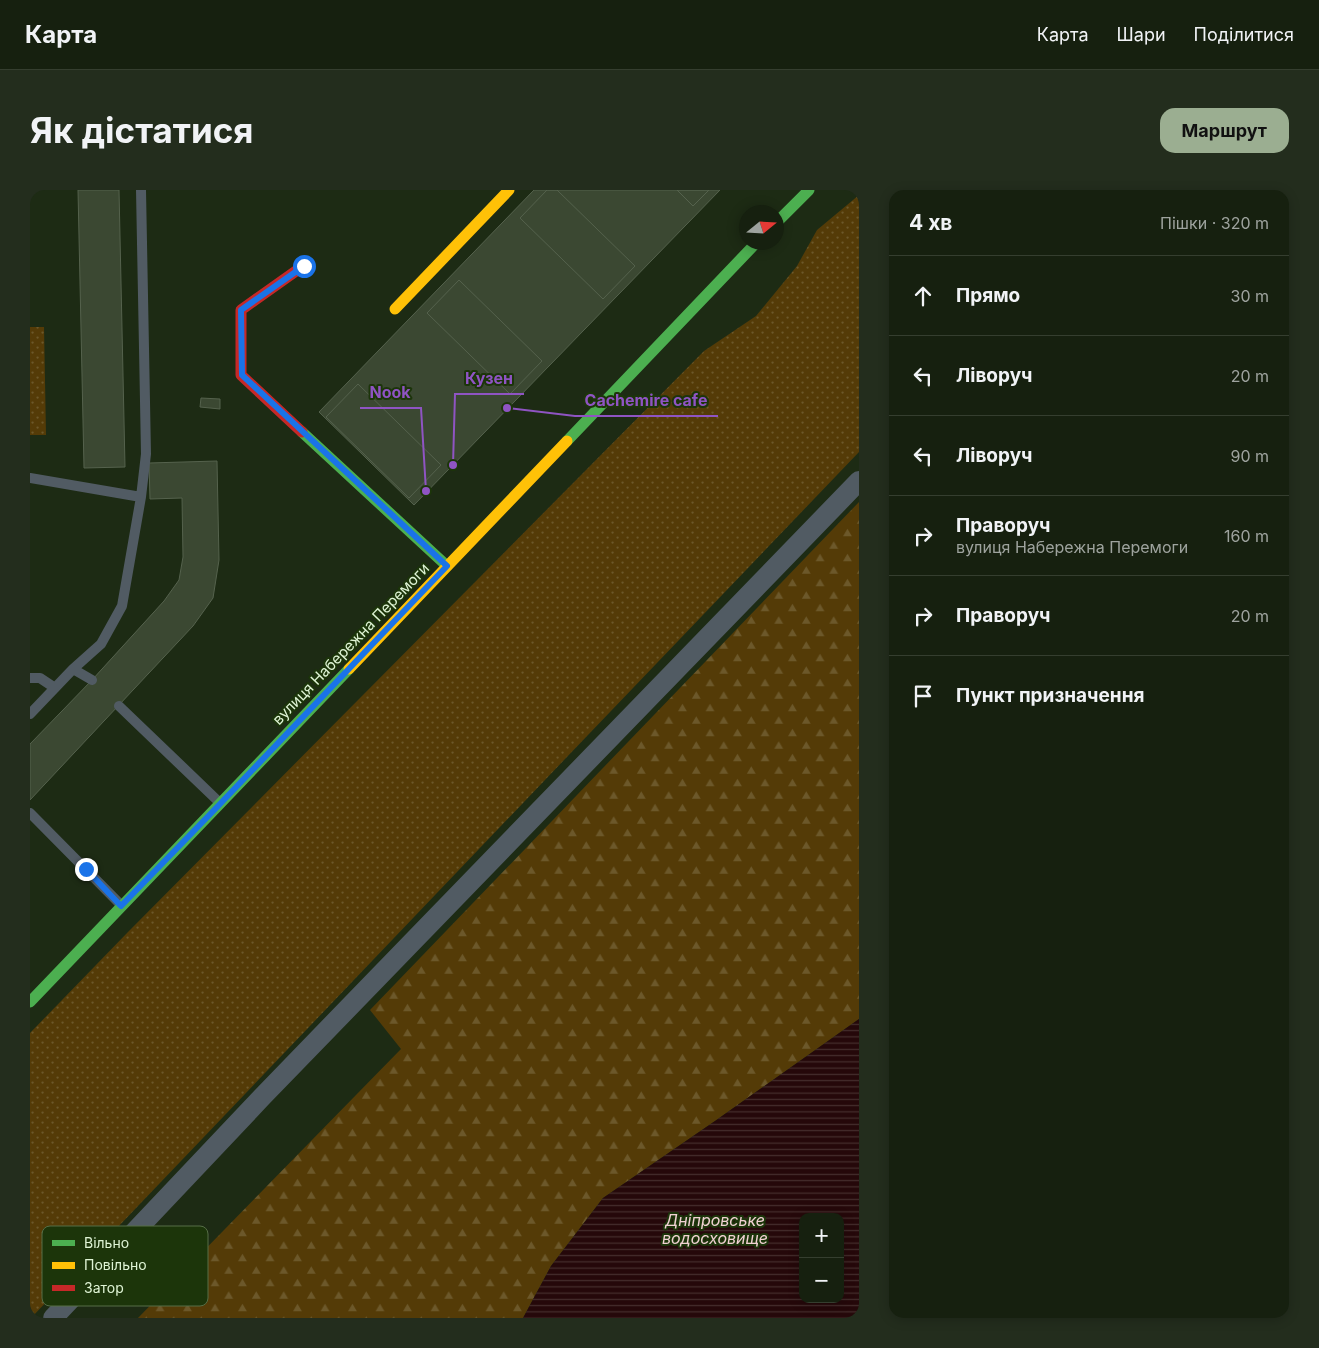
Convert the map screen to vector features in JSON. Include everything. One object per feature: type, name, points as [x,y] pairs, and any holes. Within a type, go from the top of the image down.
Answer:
[{"type":"main road","points":[[395,309],[509,190]]},
{"type":"main road","points":[[784,215],[809,190]]},
{"type":"main road","name":"вулиця Набережна Перемоги","points":[[30,1002],[749,250]]},
{"type":"main road","points":[[304,266],[241,310],[242,375],[447,566]]},
{"type":"street","points":[[139,1226],[255,1103],[859,481]]},
{"type":"street","points":[[53,1318],[64,1306]]},
{"type":"lane","points":[[30,714],[73,669],[101,644],[122,606],[142,497],[146,454],[141,190]]},
{"type":"lane","points":[[30,478],[142,497]]},
{"type":"lane","points":[[73,669],[92,680]]},
{"type":"lane","points":[[30,678],[40,678],[55,688]]},
{"type":"lane","points":[[119,706],[220,804]]},
{"type":"lane","points":[[30,814],[121,906]]},
{"type":"green space","points":[[859,195],[859,452],[119,1226],[42,1226],[42,1306],[30,1318],[30,1033],[704,351],[756,316],[797,266],[817,230]]},
{"type":"green space","points":[[30,327],[44,327],[46,435],[30,435]]},
{"type":"green space","points":[[859,502],[859,1019],[603,1198],[551,1266],[523,1318],[138,1318],[150,1306],[208,1306],[208,1246],[401,1049],[370,1010]]},
{"type":"water","name":"Дніпровське водосховище","points":[[859,1019],[859,1318],[523,1318],[551,1266],[603,1198]]},
{"type":"building","points":[[78,190],[119,190],[125,467],[84,468]]},
{"type":"building","points":[[534,190],[720,190],[414,505],[319,412]]},
{"type":"building","points":[[547,190],[557,190],[635,266],[603,299],[520,218]]},
{"type":"building","points":[[677,190],[709,190],[693,206]]},
{"type":"building","points":[[459,280],[542,361],[510,394],[427,313]]},
{"type":"building","points":[[358,384],[441,465],[409,498],[326,417]]},
{"type":"building","points":[[201,398],[220,399],[220,409],[200,407]]},
{"type":"building","points":[[217,461],[219,560],[213,598],[193,626],[30,800],[30,744],[164,601],[179,580],[183,557],[182,498],[150,499],[149,463]]},
{"type":"traffic: fast","points":[[784,215],[809,190]]},
{"type":"traffic: fast","points":[[567,441],[749,250]]},
{"type":"traffic: fast","points":[[302,432],[447,566]]},
{"type":"traffic: fast","points":[[30,1002],[349,669]]},
{"type":"traffic: slow","points":[[395,309],[509,190]]},
{"type":"traffic: slow","points":[[349,669],[567,441]]},
{"type":"traffic: jam","points":[[302,432],[241,375],[241,310],[303,266]]},
{"type":"place","name":"Cachemire cafe","points":[[507,408]]},
{"type":"place","name":"Кузен","points":[[453,465]]},
{"type":"place","name":"Nook","points":[[426,491]]},
{"type":"route","points":[[86,869],[121,906],[447,566],[242,375],[241,310],[304,266]]}]
